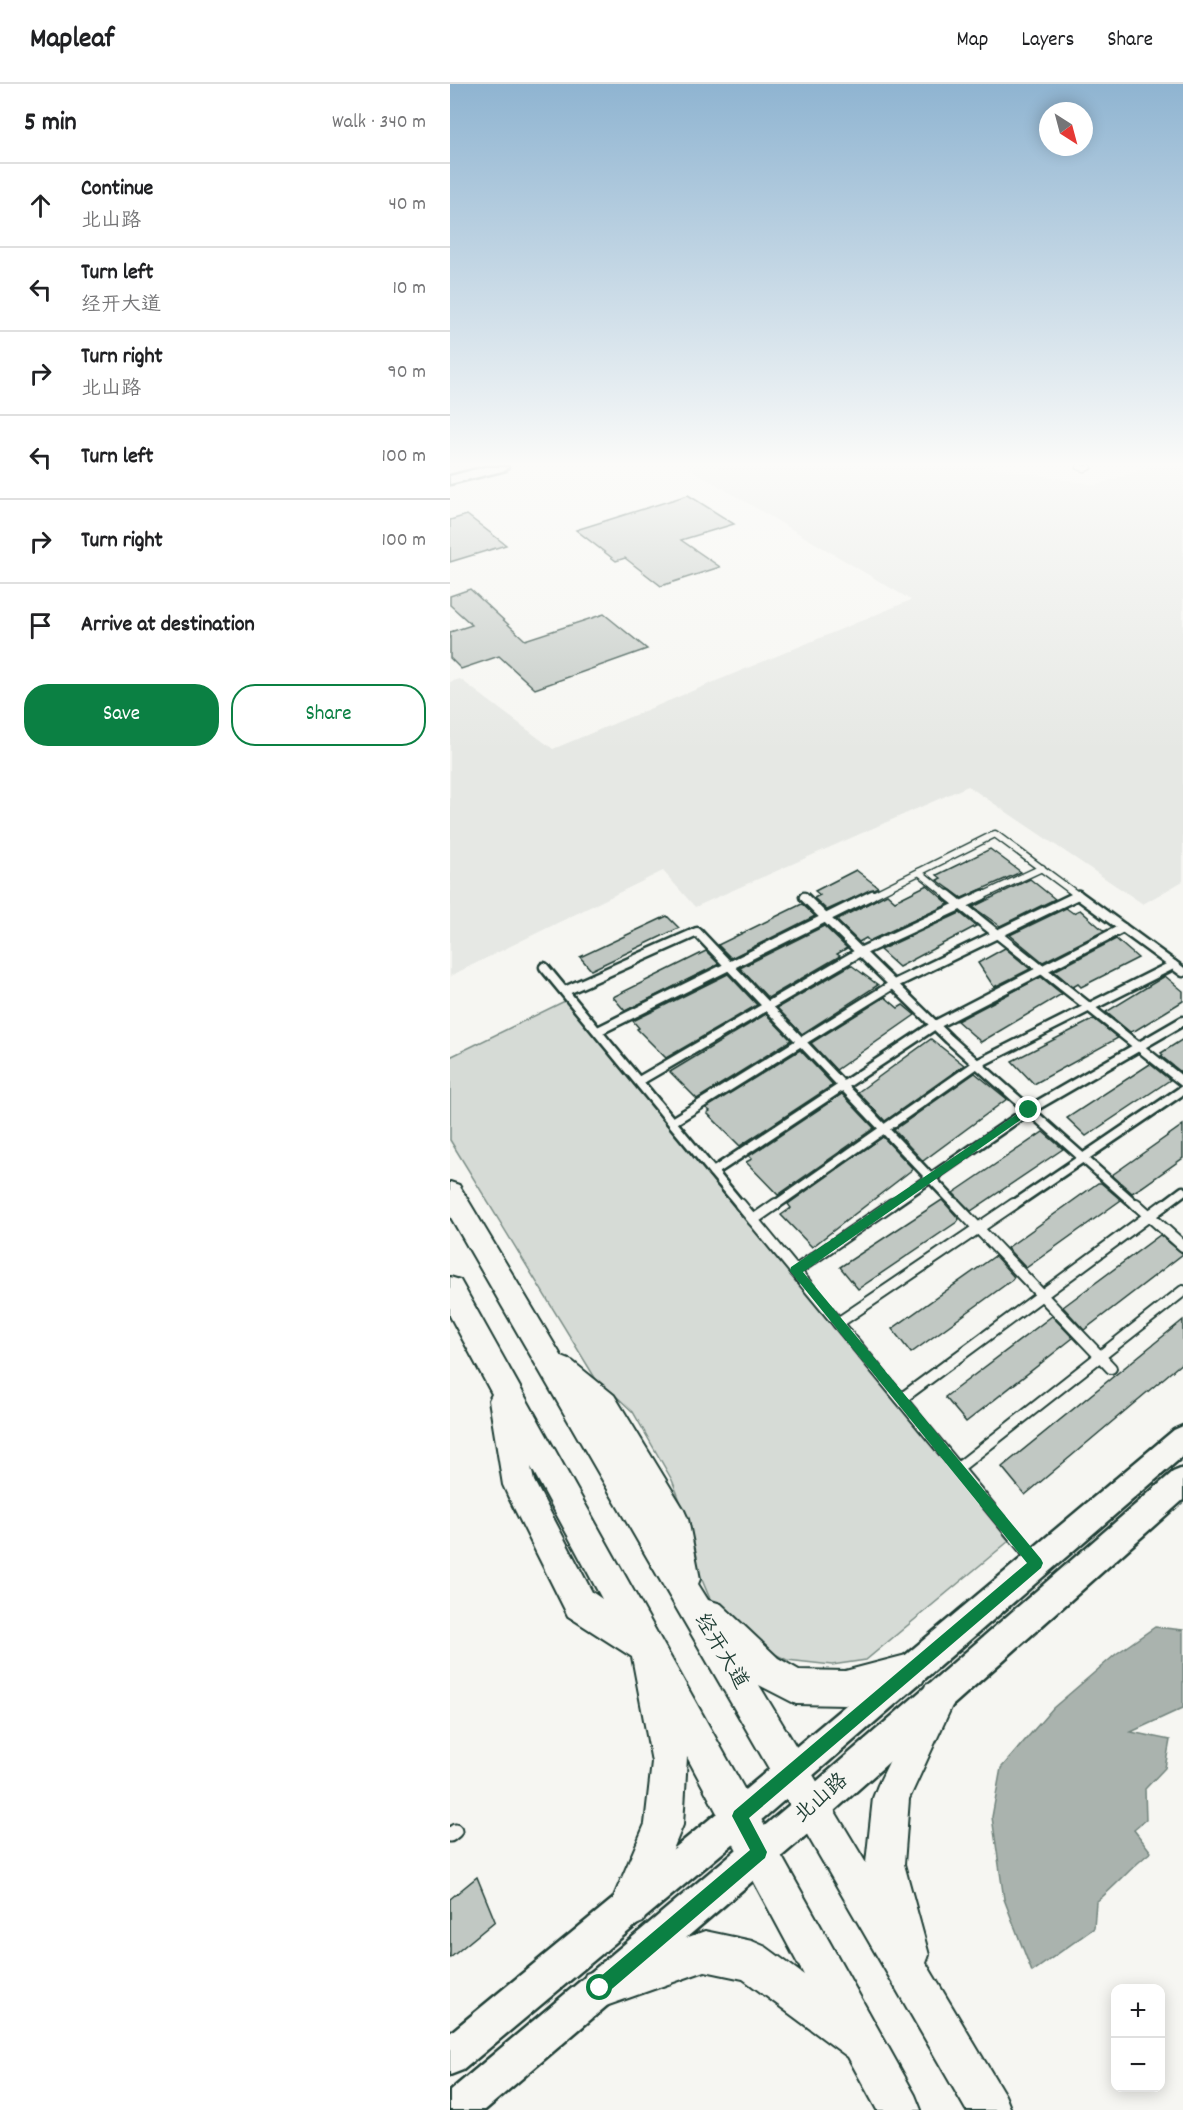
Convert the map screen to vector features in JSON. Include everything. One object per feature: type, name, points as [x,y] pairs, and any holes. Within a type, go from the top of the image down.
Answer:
[{"type":"main road","name":"经开大道","points":[[450,1193],[990,2110]]},
{"type":"main road","points":[[450,1289],[900,2110]]},
{"type":"main road","points":[[688,1597],[766,1670],[796,1687],[845,1688],[910,1671]]},
{"type":"main road","points":[[629,1908],[664,1825],[670,1762],[647,1647]]},
{"type":"main road","points":[[916,1984],[885,1864],[891,1798],[938,1697]]},
{"type":"main road","points":[[600,1988],[705,1951],[752,1961],[866,2046]]},
{"type":"street","points":[[450,2057],[740,1816],[1183,1439]]},
{"type":"street","name":"北山路","points":[[456,2110],[812,1808],[1183,1482]]},
{"type":"lane","points":[[597,1031],[995,834],[1183,972]]},
{"type":"lane","points":[[639,1082],[860,952],[1042,868]]},
{"type":"lane","points":[[919,872],[1183,1082]]},
{"type":"lane","points":[[672,1122],[894,984],[1078,895]]},
{"type":"lane","points":[[804,897],[977,1064],[1183,1246]]},
{"type":"lane","points":[[713,1172],[935,1025],[1122,927]]},
{"type":"lane","points":[[565,991],[697,932],[1111,1368]]},
{"type":"lane","points":[[753,1220],[977,1064],[1173,964]]},
{"type":"lane","points":[[544,967],[1036,1563]]},
{"type":"lane","points":[[795,1271],[1029,1110],[1183,1021]]},
{"type":"lane","points":[[838,1323],[1183,1090]]},
{"type":"lane","points":[[901,1399],[1183,1191]]},
{"type":"lane","points":[[958,1468],[1183,1291]]},
{"type":"shaded area","points":[[846,562],[1183,562],[1183,881],[1143,904],[968,786],[695,907],[663,871],[450,976],[450,682],[460,679],[553,749],[911,600]]},
{"type":"shaded area","points":[[569,999],[1009,1541],[866,1660],[832,1665],[787,1660],[748,1641],[713,1606],[692,1556],[690,1526],[672,1480],[633,1412],[616,1396],[600,1386],[450,1140],[450,1057]]},
{"type":"shaded area","points":[[1155,1627],[1183,1630],[1183,1708],[1131,1732],[1170,1740],[1165,1768],[1145,1789],[1146,1820],[1134,1830],[1151,1852],[1096,1902],[1094,1928],[1032,1972],[1004,1899],[992,1817],[1001,1768],[1053,1708],[1116,1654]]},
{"type":"building","points":[[630,562],[712,562],[720,567],[661,586]]},
{"type":"building","points":[[470,589],[525,640],[604,614],[647,649],[535,689],[499,656],[461,669],[450,658],[450,632],[472,625],[450,605],[450,596]]},
{"type":"building","points":[[990,849],[1021,872],[962,898],[937,880],[941,878],[937,875]]},
{"type":"building","points":[[856,870],[878,887],[827,910],[814,898],[820,895],[815,891]]},
{"type":"building","points":[[1030,879],[1055,899],[1000,926],[973,907]]},
{"type":"building","points":[[927,885],[949,904],[869,941],[866,938],[859,942],[836,920],[887,894],[895,901]]},
{"type":"building","points":[[802,904],[815,916],[731,958],[718,945]]},
{"type":"building","points":[[1066,908],[1073,913],[1080,910],[1104,931],[1043,962],[1010,935]]},
{"type":"building","points":[[960,913],[976,926],[899,967],[880,950]]},
{"type":"building","points":[[667,916],[679,928],[591,970],[580,957]]},
{"type":"building","points":[[824,926],[847,948],[837,954],[840,956],[768,998],[740,968]]},
{"type":"building","points":[[1116,939],[1138,958],[1081,987],[1078,984],[1073,987],[1054,971]]},
{"type":"building","points":[[1005,948],[1030,969],[994,987],[978,963]]},
{"type":"building","points":[[706,951],[719,964],[625,1011],[613,997]]},
{"type":"building","points":[[851,965],[878,985],[802,1034],[777,1008]]},
{"type":"building","points":[[728,974],[757,1005],[666,1058],[637,1029],[639,1028],[633,1021]]},
{"type":"building","points":[[1165,976],[1183,991],[1183,1001],[1136,1030],[1130,1032],[1106,1012]]},
{"type":"building","points":[[1041,977],[1062,994],[981,1042],[957,1021]]},
{"type":"building","points":[[885,997],[898,1008],[903,1005],[915,1015],[836,1070],[811,1043]]},
{"type":"building","points":[[766,1014],[791,1040],[697,1099],[670,1072]]},
{"type":"building","points":[[1094,1019],[1118,1038],[1034,1084],[1012,1061]]},
{"type":"building","points":[[931,1039],[964,1065],[885,1121],[858,1092]]},
{"type":"building","points":[[1183,1039],[1183,1071],[1181,1072],[1161,1056],[1163,1055],[1161,1053]]},
{"type":"building","points":[[800,1050],[833,1085],[740,1146],[707,1113],[710,1111],[706,1108]]},
{"type":"building","points":[[1150,1064],[1170,1080],[1086,1136],[1067,1118]]},
{"type":"building","points":[[975,1073],[1007,1099],[923,1161],[894,1130]]},
{"type":"building","points":[[842,1094],[874,1128],[778,1195],[746,1162],[752,1159],[749,1156]]},
{"type":"building","points":[[1183,1125],[1183,1158],[1142,1187],[1132,1193],[1112,1175]]},
{"type":"building","points":[[1043,1132],[1063,1149],[971,1211],[953,1193]]},
{"type":"building","points":[[883,1137],[913,1169],[812,1247],[781,1215],[791,1208],[788,1204]]},
{"type":"building","points":[[1098,1183],[1121,1200],[1026,1268],[1007,1248]]},
{"type":"building","points":[[942,1200],[959,1219],[957,1222],[858,1289],[840,1267]]},
{"type":"building","points":[[1160,1235],[1183,1254],[1084,1330],[1063,1307]]},
{"type":"building","points":[[995,1256],[1014,1277],[1012,1280],[911,1353],[892,1329]]},
{"type":"building","points":[[1052,1316],[1073,1338],[966,1422],[945,1397]]},
{"type":"building","points":[[1183,1320],[1183,1362],[1025,1495],[1002,1467]]},
{"type":"building","points":[[477,1877],[495,1921],[450,1958],[450,1899]]},
{"type":"route","points":[[600,1988],[759,1852],[740,1816],[1036,1563],[795,1271],[1029,1110]]}]
